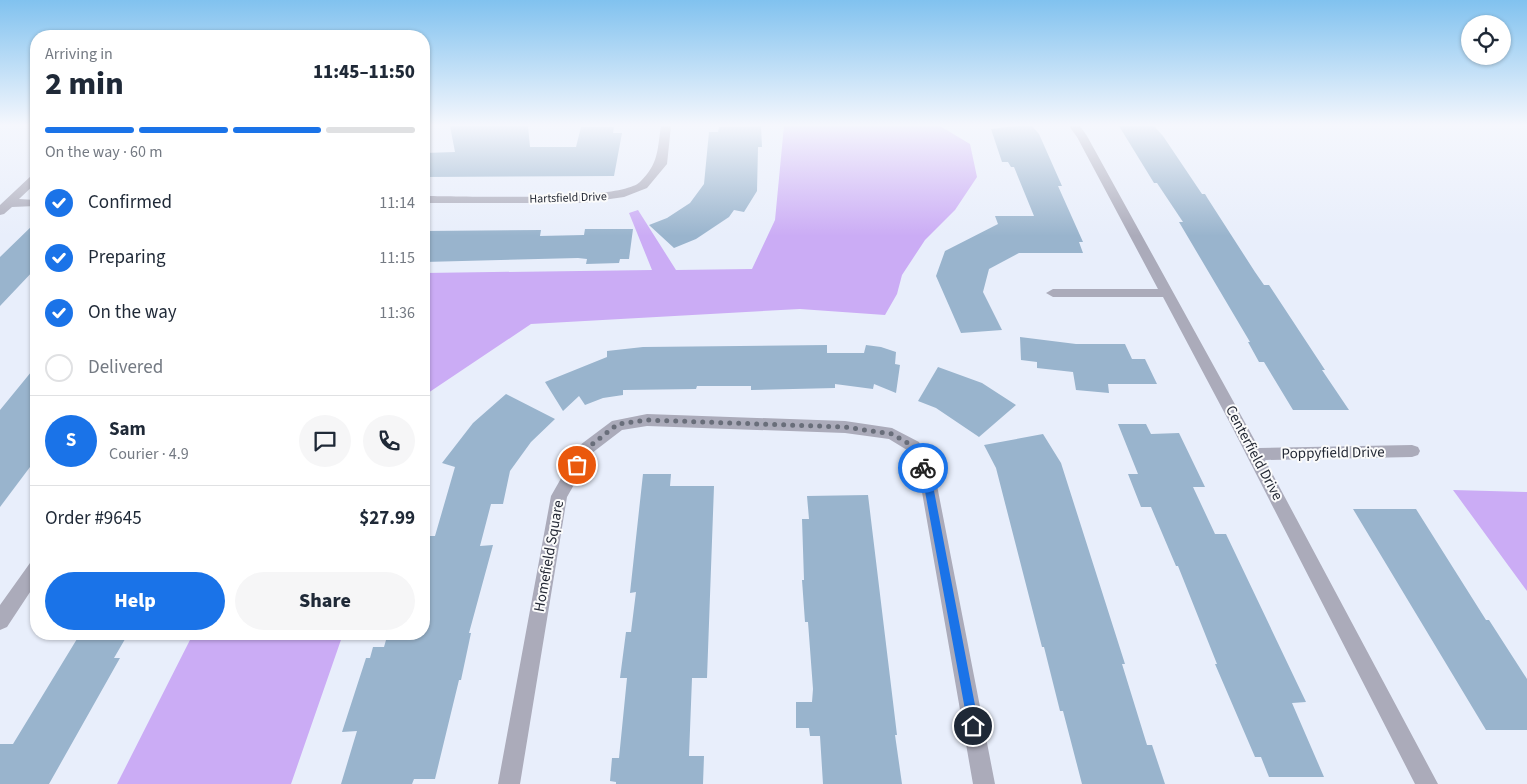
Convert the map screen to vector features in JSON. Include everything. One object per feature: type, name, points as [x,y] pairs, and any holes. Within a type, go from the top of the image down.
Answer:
[{"type":"street","name":"Hartsfield Drive","points":[[430,200],[582,199],[620,195],[643,186],[661,163]]},
{"type":"street","name":"Centerfield Drive","points":[[1096,163],[1254,454],[1427,784]]},
{"type":"street","points":[[4,207],[30,183]]},
{"type":"street","points":[[4,207],[30,203]]},
{"type":"street","points":[[1053,293],[1167,293]]},
{"type":"street","name":"Homefield Square","points":[[508,784],[559,496],[586,449],[618,424],[646,420],[845,427],[892,434],[913,446],[927,475],[984,784]]},
{"type":"street","name":"Poppyfield Drive","points":[[1254,454],[1412,451]]},
{"type":"street","points":[[0,621],[30,577]]},
{"type":"shaded area","points":[[780,163],[974,163],[977,177],[955,210],[925,240],[902,275],[897,294],[885,315],[800,309],[531,324],[430,392],[430,273],[652,270],[629,213],[638,210],[676,270],[752,269],[775,220]]},
{"type":"shaded area","points":[[1453,490],[1527,492],[1527,591]]},
{"type":"shaded area","points":[[190,640],[341,640],[291,784],[117,784]]},
{"type":"building","points":[[430,163],[616,163],[614,176],[430,177]]},
{"type":"building","points":[[706,163],[758,163],[757,191],[744,212],[734,210],[729,217],[696,239],[674,248],[649,225],[667,218],[690,203],[704,184]]},
{"type":"building","points":[[1008,163],[1052,163],[1062,186],[1058,186],[1083,242],[1079,242],[1083,253],[1019,253],[989,269],[983,292],[1002,330],[961,333],[936,276],[945,251],[998,224],[995,216],[1034,216],[1014,167],[1011,167]]},
{"type":"building","points":[[1141,163],[1181,163],[1202,194],[1205,194],[1264,285],[1269,285],[1349,410],[1293,410],[1264,362],[1259,362],[1248,342],[1250,342],[1179,222],[1183,222],[1157,183],[1154,183]]},
{"type":"building","points":[[30,228],[30,274],[0,306],[0,257]]},
{"type":"building","points":[[585,229],[633,229],[629,259],[620,259],[619,263],[586,264],[587,259],[578,258],[430,262],[430,231],[541,230],[540,236],[584,235]]},
{"type":"building","points":[[1020,337],[1076,344],[1125,344],[1132,359],[1145,359],[1157,384],[1108,384],[1109,393],[1076,390],[1073,372],[1037,368],[1037,362],[1021,360]]},
{"type":"building","points":[[827,345],[827,353],[864,353],[866,345],[896,352],[895,364],[900,365],[896,393],[874,384],[873,389],[835,384],[835,388],[751,390],[751,386],[697,386],[696,389],[623,390],[623,395],[603,398],[585,405],[579,396],[563,411],[545,382],[607,357],[607,351],[643,347]]},
{"type":"building","points":[[938,367],[982,383],[1016,405],[979,437],[936,408],[918,401]]},
{"type":"building","points":[[30,373],[30,467],[0,507],[0,410]]},
{"type":"building","points":[[506,394],[555,419],[531,442],[510,471],[503,504],[491,504],[480,546],[493,545],[469,633],[471,633],[461,680],[459,680],[435,779],[414,779],[412,784],[341,784],[357,731],[342,732],[366,658],[370,658],[373,647],[384,647],[386,640],[430,640],[430,536],[435,536],[455,467],[442,463],[473,423]]},
{"type":"building","points":[[1118,424],[1146,424],[1151,434],[1179,433],[1205,487],[1193,487],[1215,534],[1226,534],[1306,702],[1292,703],[1324,777],[1269,777],[1261,757],[1255,757],[1215,664],[1217,664],[1178,566],[1176,566],[1151,507],[1141,507],[1128,474],[1138,474]]},
{"type":"building","points":[[1043,434],[1061,463],[1125,664],[1122,664],[1147,745],[1152,745],[1165,784],[1082,784],[1063,711],[1060,711],[1044,647],[1042,647],[996,468],[984,445]]},
{"type":"building","points":[[643,474],[671,474],[670,486],[714,486],[707,678],[692,678],[689,756],[704,756],[703,784],[616,784],[616,782],[610,781],[612,758],[619,758],[627,678],[620,678],[626,632],[631,632],[636,592],[630,593]]},
{"type":"building","points":[[868,495],[902,784],[823,784],[820,736],[810,736],[809,728],[796,728],[796,702],[812,702],[813,689],[808,622],[805,622],[802,580],[804,580],[802,519],[809,519],[807,496]]},
{"type":"building","points":[[1353,509],[1416,509],[1486,620],[1489,620],[1527,679],[1527,730],[1486,730]]},
{"type":"building","points":[[76,640],[124,640],[114,658],[120,658],[49,784],[0,784],[0,744],[13,744]]},
{"type":"way so far","points":[[577,465],[586,449],[618,424],[646,420],[845,427],[892,434],[913,446],[923,468]]},
{"type":"route","points":[[923,468],[927,475],[973,726]]}]
